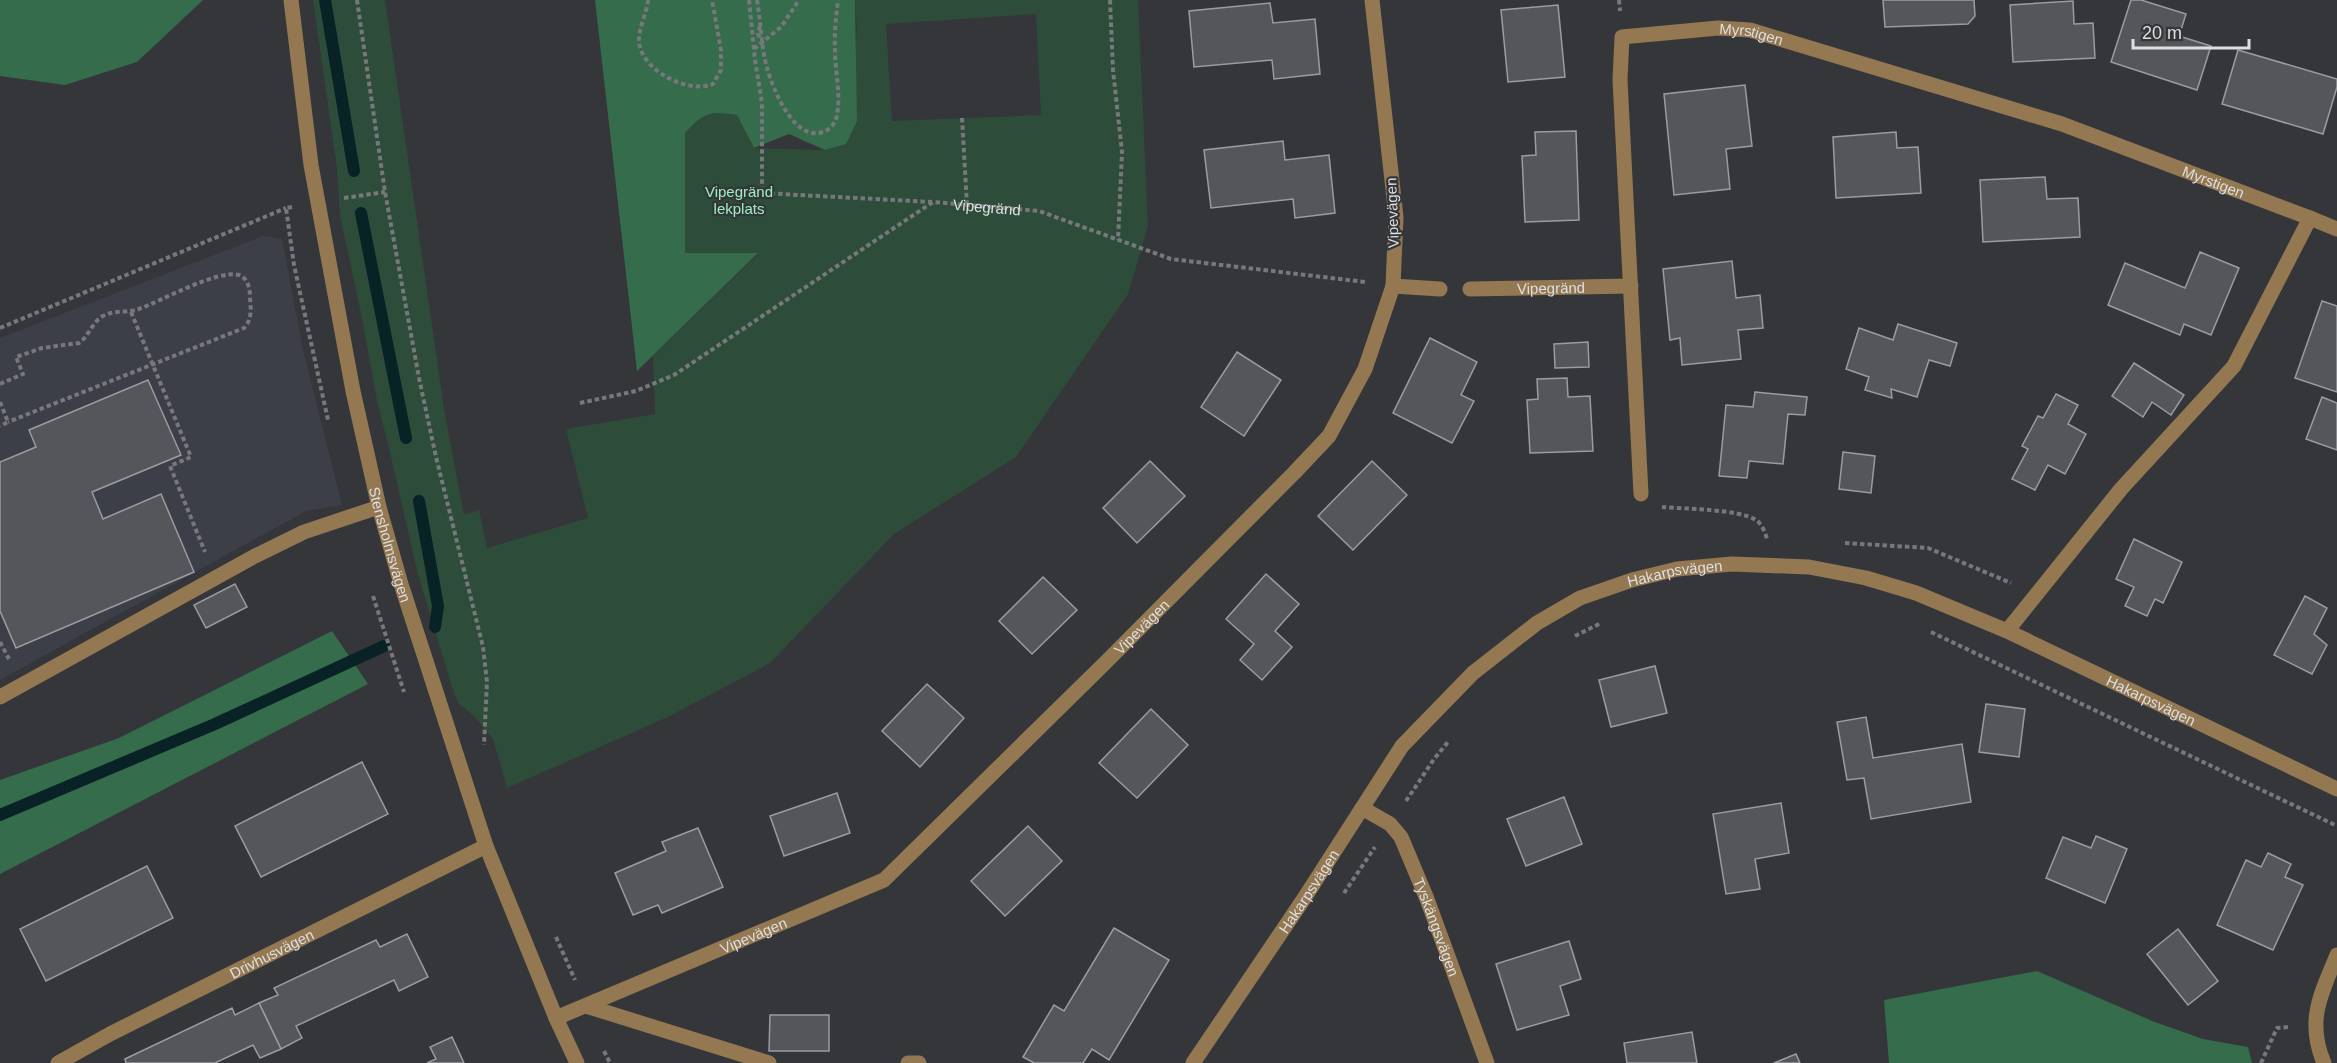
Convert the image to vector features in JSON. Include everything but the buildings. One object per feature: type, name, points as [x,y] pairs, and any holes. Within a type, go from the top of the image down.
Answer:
[{"type":"street","name":"Stensholmsvägen","points":[[291,0],[311,165],[354,391],[379,507],[401,584],[486,846],[556,1018],[577,1063]]},
{"type":"street","name":"Vipevägen","points":[[556,1018],[884,880],[1155,613],[1329,436],[1365,369],[1393,286],[1396,217],[1372,0]]},
{"type":"street","name":"Myrstigen","points":[[1641,494],[1620,80],[1622,37],[1718,28],[1750,30],[2062,124],[2337,229]]},
{"type":"street","points":[[2007,631],[2121,489],[2234,366],[2310,218]]},
{"type":"street","points":[[1393,286],[1440,289]]},
{"type":"street","name":"Vipegränd","points":[[1470,289],[1631,286]]},
{"type":"street","points":[[0,697],[304,532],[379,507]]},
{"type":"street","name":"Hakarpsvägen","points":[[1193,1063],[1305,897],[1402,746],[1473,673],[1537,623],[1580,598],[1632,580],[1677,569],[1732,564],[1809,567],[1866,578],[1916,593],[2007,631],[2337,789]]},
{"type":"street","name":"Tyskängsvägen","points":[[1362,808],[1390,824],[1401,837],[1427,899],[1487,1063]]},
{"type":"street","name":"Drivhusvägen","points":[[58,1063],[110,1034],[486,846]]},
{"type":"street","points":[[2324,1063],[2316,1044],[2316,1014],[2337,955]]},
{"type":"street","points":[[586,1006],[769,1063]]},
{"type":"street","points":[[908,1063],[919,1063]]},
{"type":"path","points":[[357,0],[385,192],[419,378],[436,458],[483,647],[487,682],[485,750]]},
{"type":"path","points":[[648,0],[639,39],[641,51],[662,74],[676,82],[702,88],[713,84],[721,70],[721,50],[712,0]]},
{"type":"path","points":[[749,0],[762,103],[762,194],[933,202]]},
{"type":"path","points":[[757,0],[770,78],[785,109],[800,128],[811,133],[822,133],[830,128],[837,117],[834,48],[837,0]]},
{"type":"path","points":[[754,49],[781,27],[799,0]]},
{"type":"path","points":[[1110,0],[1113,70],[1122,152],[1118,240]]},
{"type":"path","points":[[962,118],[967,205]]},
{"type":"path","name":"Vipegränd","points":[[580,403],[636,391],[674,375],[933,202],[1039,211],[1171,259],[1393,286]]},
{"type":"path","points":[[0,328],[286,208]]},
{"type":"path","points":[[0,384],[23,374],[16,357],[42,348],[79,344],[97,320],[104,315],[131,312],[217,277],[237,274],[245,279],[249,286],[251,312],[249,323],[244,328],[0,426]]},
{"type":"path","points":[[131,312],[191,457],[170,466],[216,578]]},
{"type":"path","points":[[0,402],[8,422]]},
{"type":"path","points":[[1641,494],[1648,506],[1739,514],[1757,520],[1767,535],[1771,564]]},
{"type":"path","points":[[1767,535],[1777,536]]},
{"type":"path","points":[[1842,543],[1928,548],[1995,576],[2035,596]]},
{"type":"path","points":[[1570,639],[1607,620]]},
{"type":"path","points":[[1930,632],[2337,826]]},
{"type":"path","points":[[1343,894],[1434,759],[1455,734]]},
{"type":"path","points":[[553,931],[610,1063]]},
{"type":"path","points":[[2260,1063],[2277,1028],[2316,1024]]},
{"type":"shaded area","points":[[263,236],[282,239],[303,350],[342,505],[306,511],[0,680],[0,338]]},
{"type":"green space","points":[[0,0],[203,0],[137,62],[65,85],[0,76]]},
{"type":"green space","name":"Vipegränd lekplats","points":[[313,0],[385,0],[445,415],[464,515],[479,510],[487,548],[588,518],[566,429],[655,414],[653,356],[758,254],[685,253],[685,133],[697,121],[714,113],[737,115],[754,148],[825,150],[846,144],[857,30],[855,0],[1138,0],[1148,226],[1128,294],[1016,457],[894,534],[770,663],[668,717],[507,788],[493,739],[472,714],[459,704],[417,571],[377,401],[340,216],[337,168]],"holes":[[[1036,14],[1041,115],[892,121],[886,24]]]},
{"type":"green space","points":[[595,0],[855,0],[857,121],[846,144],[825,150],[789,134],[754,148],[737,115],[720,113],[703,117],[685,133],[685,253],[758,253],[637,371]]},
{"type":"green space","points":[[332,631],[368,684],[0,874],[0,780],[119,738]]},
{"type":"green space","points":[[2037,971],[2152,1021],[2203,1039],[2248,1047],[2252,1063],[1889,1063],[1884,1000]]},
{"type":"waterway","points":[[325,0],[354,171]]},
{"type":"waterway","points":[[361,213],[406,438]]},
{"type":"waterway","points":[[419,501],[438,606],[435,627]]},
{"type":"waterway","points":[[0,815],[215,724],[384,646]]}]
